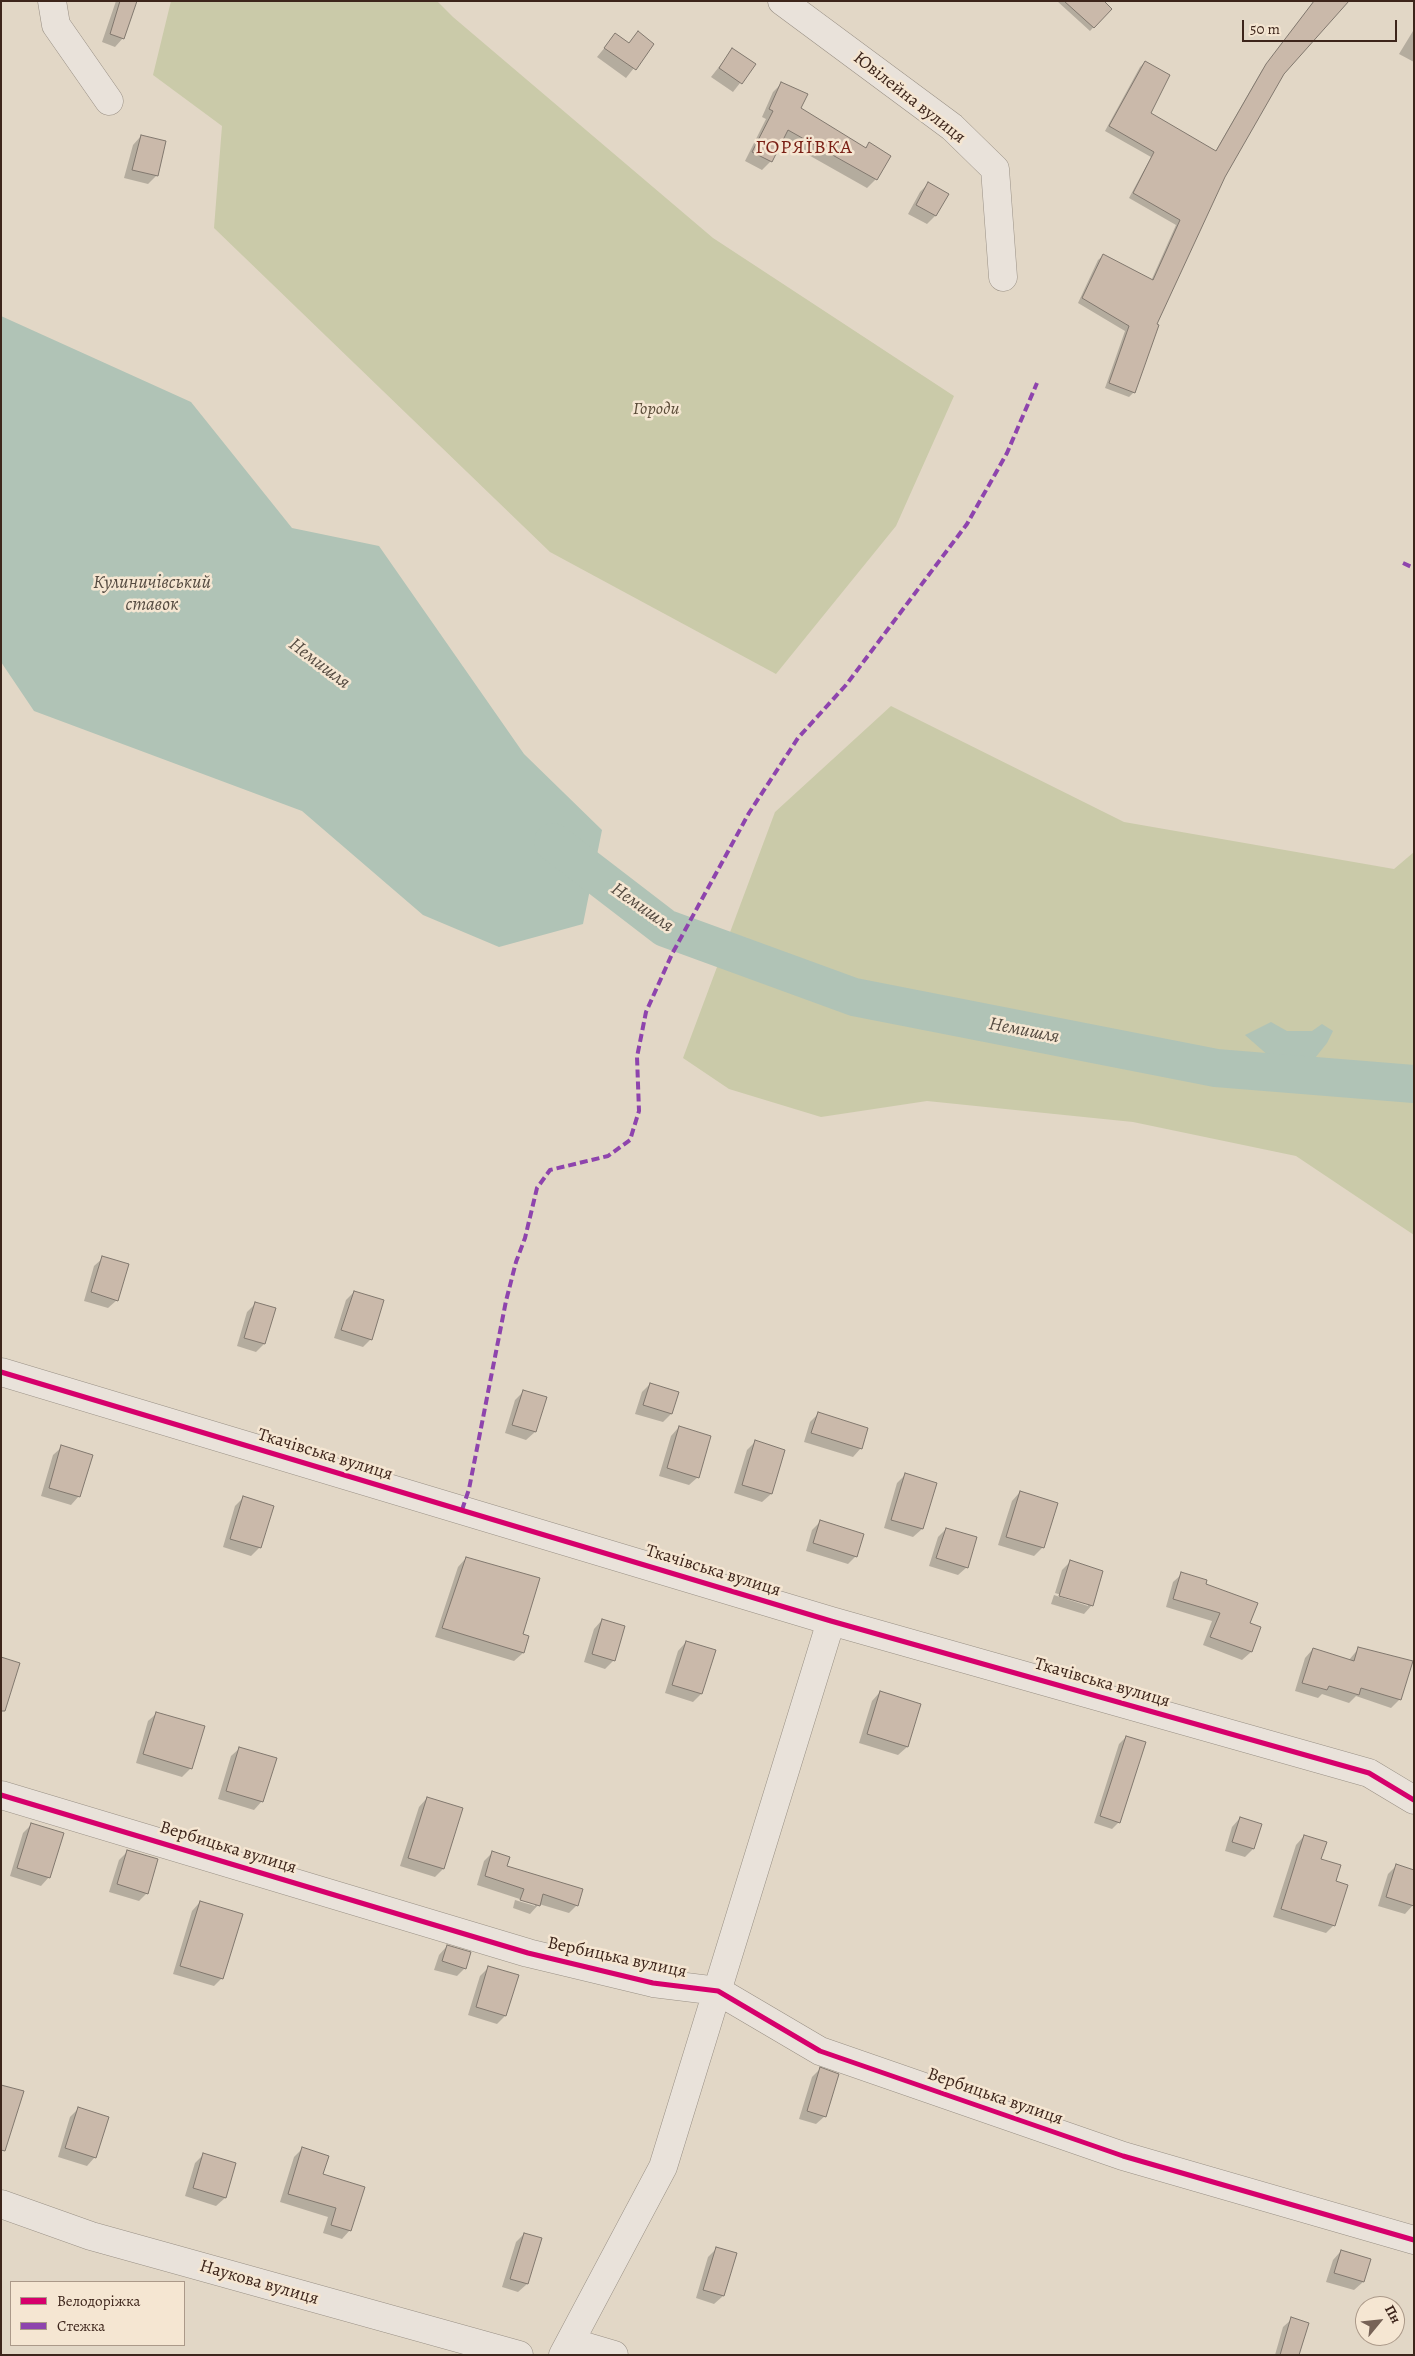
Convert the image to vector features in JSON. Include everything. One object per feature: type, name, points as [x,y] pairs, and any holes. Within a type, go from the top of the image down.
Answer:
[{"type":"street","points":[[52,1],[56,25],[109,101]]},
{"type":"street","name":"Ювілейна вулиця","points":[[782,1],[952,127],[995,169],[1003,277]]},
{"type":"street","name":"Ткачівська вулиця","points":[[1,1372],[831,1621],[1369,1772],[1414,1800]]},
{"type":"street","points":[[614,2355],[567,2348],[663,2167],[831,1621]]},
{"type":"street","name":"Вербицька вулиця","points":[[1,1794],[528,1953],[653,1983],[718,1991],[820,2051],[1123,2156],[1414,2240]]},
{"type":"street","name":"Наукова вулиця","points":[[1,2204],[91,2236],[519,2355]]},
{"type":"green space","name":"Городи","points":[[171,1],[437,1],[453,17],[713,238],[954,396],[896,526],[776,674],[550,552],[214,228],[222,126],[153,75]]},
{"type":"green space","points":[[891,706],[1124,822],[1394,869],[1414,852],[1414,1235],[1296,1156],[1133,1122],[927,1101],[821,1117],[729,1089],[683,1058],[775,812]]},
{"type":"water","name":"Кулиничівський ставок","points":[[1,316],[191,402],[292,528],[379,546],[524,754],[602,830],[583,924],[499,947],[423,915],[302,811],[34,711],[1,662]]},
{"type":"water","points":[[1271,1022],[1287,1031],[1312,1031],[1322,1024],[1333,1031],[1327,1043],[1315,1058],[1278,1064],[1245,1035]]},
{"type":"building","points":[[120,1],[137,1],[124,39],[110,34]]},
{"type":"building","points":[[1064,1],[1104,1],[1112,9],[1094,28]]},
{"type":"building","points":[[1314,1],[1349,1],[1284,74],[1225,177],[1157,324],[1159,325],[1135,393],[1109,383],[1129,326],[1082,298],[1103,254],[1153,280],[1180,220],[1133,193],[1154,152],[1109,126],[1145,61],[1170,75],[1151,113],[1216,151],[1266,64]]},
{"type":"building","points":[[638,31],[654,44],[636,70],[604,48],[615,33],[629,43]]},
{"type":"building","points":[[732,48],[756,64],[742,84],[719,68]]},
{"type":"building","points":[[781,82],[808,94],[801,108],[866,148],[869,142],[891,156],[877,180],[788,130],[772,162],[752,152],[773,111],[769,109]]},
{"type":"building","points":[[141,135],[166,141],[158,176],[132,170]]},
{"type":"building","points":[[928,182],[949,194],[936,216],[916,205]]},
{"type":"building","points":[[102,1256],[129,1264],[118,1301],[91,1292]]},
{"type":"building","points":[[354,1291],[384,1300],[372,1340],[341,1330]]},
{"type":"building","points":[[255,1302],[276,1308],[265,1344],[244,1338]]},
{"type":"building","points":[[650,1383],[679,1392],[672,1414],[643,1405]]},
{"type":"building","points":[[523,1390],[547,1397],[536,1432],[512,1425]]},
{"type":"building","points":[[818,1412],[868,1428],[862,1449],[811,1433]]},
{"type":"building","points":[[679,1426],[711,1436],[699,1478],[667,1468]]},
{"type":"building","points":[[755,1440],[785,1450],[772,1494],[742,1485]]},
{"type":"building","points":[[61,1445],[93,1455],[80,1497],[49,1488]]},
{"type":"building","points":[[905,1473],[937,1483],[923,1529],[891,1520]]},
{"type":"building","points":[[1020,1491],[1058,1503],[1044,1548],[1006,1537]]},
{"type":"building","points":[[243,1496],[274,1506],[261,1548],[230,1539]]},
{"type":"building","points":[[820,1520],[864,1534],[857,1557],[813,1543]]},
{"type":"building","points":[[946,1528],[977,1537],[968,1568],[936,1558]]},
{"type":"building","points":[[466,1557],[540,1578],[523,1634],[529,1636],[524,1653],[442,1628]]},
{"type":"building","points":[[1070,1560],[1103,1571],[1093,1606],[1059,1596]]},
{"type":"building","points":[[1181,1572],[1207,1580],[1206,1584],[1258,1603],[1250,1623],[1261,1627],[1252,1652],[1210,1637],[1220,1613],[1173,1599]]},
{"type":"building","points":[[602,1619],[625,1626],[615,1661],[592,1654]]},
{"type":"building","points":[[686,1641],[716,1650],[702,1694],[672,1685]]},
{"type":"building","points":[[1358,1647],[1413,1661],[1401,1700],[1361,1688],[1359,1695],[1329,1686],[1327,1690],[1302,1683],[1313,1648],[1354,1661]]},
{"type":"building","points":[[1,1657],[20,1663],[5,1711],[1,1711]]},
{"type":"building","points":[[880,1691],[921,1704],[908,1747],[867,1734]]},
{"type":"building","points":[[156,1712],[205,1726],[192,1769],[143,1754]]},
{"type":"building","points":[[1126,1736],[1146,1742],[1120,1823],[1100,1816]]},
{"type":"building","points":[[239,1747],[277,1758],[263,1802],[226,1791]]},
{"type":"building","points":[[427,1797],[463,1808],[444,1869],[408,1858]]},
{"type":"building","points":[[1240,1817],[1262,1824],[1254,1849],[1232,1842]]},
{"type":"building","points":[[31,1823],[64,1833],[50,1878],[17,1868]]},
{"type":"building","points":[[1304,1835],[1327,1842],[1321,1859],[1341,1865],[1336,1881],[1348,1885],[1335,1926],[1281,1909]]},
{"type":"building","points":[[127,1850],[158,1859],[148,1894],[117,1884]]},
{"type":"building","points":[[492,1851],[510,1857],[507,1866],[583,1889],[578,1906],[543,1894],[540,1906],[520,1900],[524,1889],[485,1876]]},
{"type":"building","points":[[1396,1864],[1414,1870],[1414,1906],[1386,1897]]},
{"type":"building","points":[[200,1901],[243,1914],[223,1979],[180,1966]]},
{"type":"building","points":[[447,1945],[471,1952],[466,1969],[442,1961]]},
{"type":"building","points":[[488,1966],[519,1975],[506,2016],[476,2007]]},
{"type":"building","points":[[820,2067],[839,2074],[826,2117],[807,2111]]},
{"type":"building","points":[[1,2085],[24,2091],[5,2151],[1,2150]]},
{"type":"building","points":[[78,2107],[109,2117],[96,2158],[65,2148]]},
{"type":"building","points":[[302,2147],[329,2156],[323,2174],[365,2187],[351,2231],[331,2225],[336,2208],[288,2194]]},
{"type":"building","points":[[203,2153],[236,2163],[226,2198],[193,2188]]},
{"type":"building","points":[[524,2233],[542,2238],[528,2284],[510,2279]]},
{"type":"building","points":[[716,2247],[737,2253],[724,2296],[703,2290]]},
{"type":"building","points":[[1341,2250],[1371,2259],[1364,2282],[1334,2273]]},
{"type":"building","points":[[1291,2317],[1309,2323],[1299,2355],[1280,2355]]},
{"type":"waterway","name":"Немишля","points":[[553,842],[665,928],[854,997],[1216,1068],[1414,1084]]},
{"type":"marked path","points":[[462,1510],[469,1489],[506,1301],[516,1262],[525,1238],[537,1188],[550,1170],[608,1156],[630,1140],[639,1111],[637,1057],[646,1012],[672,954],[749,813],[798,738],[846,685],[967,524],[1007,453],[1037,383]]},
{"type":"marked path","points":[[1403,563],[1414,568]]},
{"type":"cycle path","points":[[1,1372],[831,1621],[1369,1773],[1414,1800]]},
{"type":"cycle path","points":[[1,1795],[528,1953],[653,1983],[718,1991],[820,2051],[1123,2156],[1414,2240]]},
{"type":"district","name":"ГОРЯЇВКА","points":[[804,148]]}]
